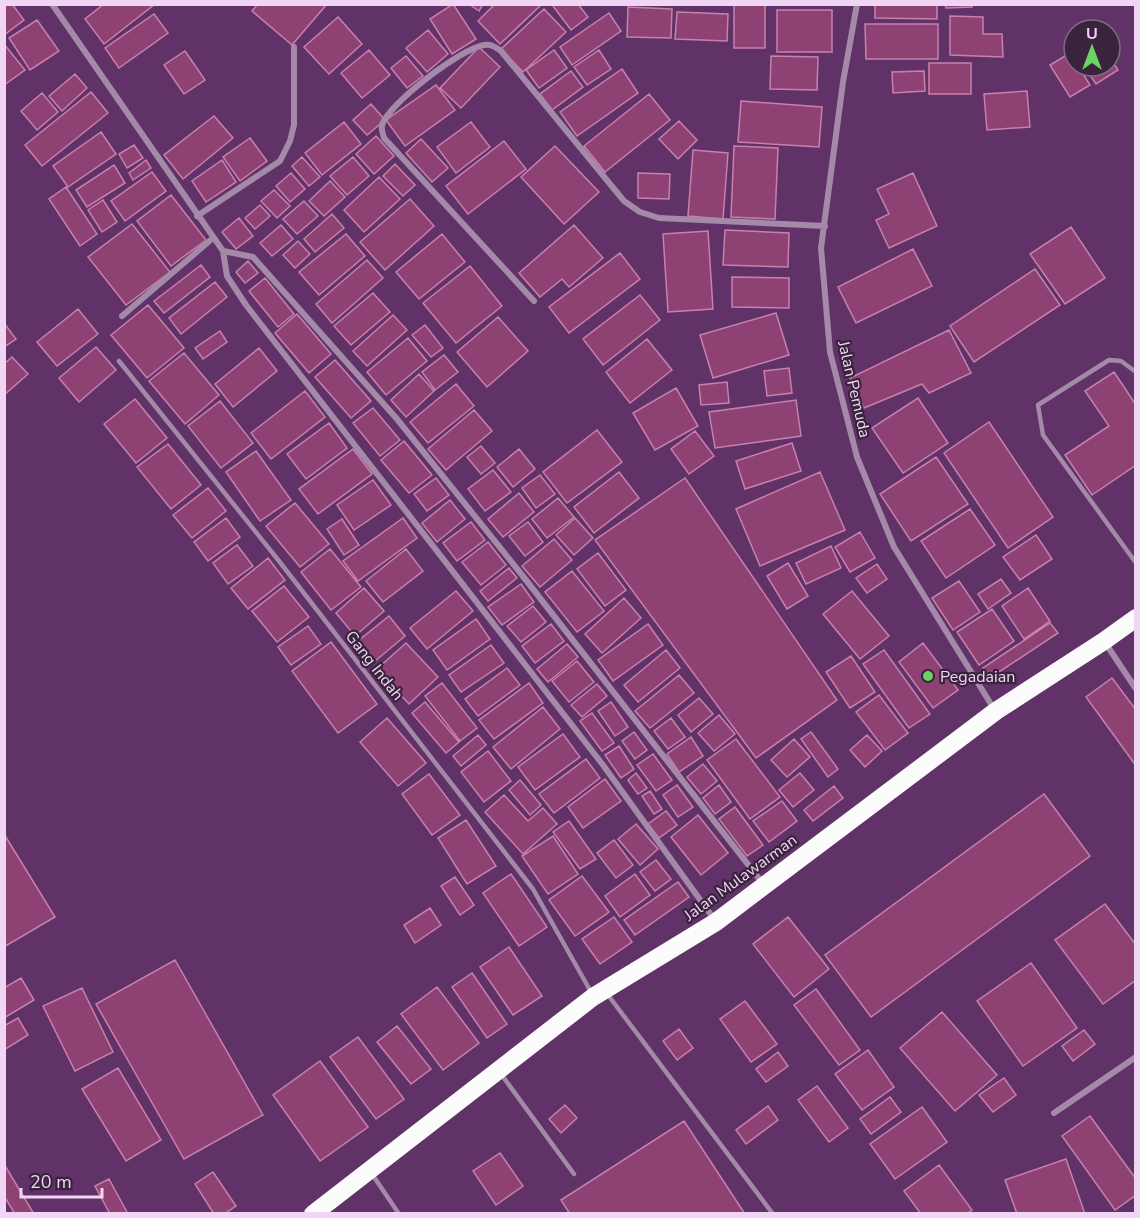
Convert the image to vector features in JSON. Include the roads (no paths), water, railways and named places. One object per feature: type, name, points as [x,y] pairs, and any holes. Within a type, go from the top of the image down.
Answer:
[{"type":"highway","name":"Jalan Mulawarman","points":[[313,1214],[599,994],[716,922],[996,711],[1136,618]]},
{"type":"street","points":[[52,4],[223,252],[227,276],[246,305],[596,756],[716,922]]},
{"type":"street","name":"Jalan Pemuda","points":[[857,4],[843,82],[821,248],[830,352],[858,457],[894,547],[996,711]]},
{"type":"street","points":[[534,301],[384,138],[381,130],[394,106],[445,64],[475,47],[492,44],[501,51],[624,201],[640,212],[659,218],[825,226]]},
{"type":"street","points":[[197,216],[280,161],[290,141],[294,124],[294,47]]},
{"type":"street","points":[[122,316],[213,238]]},
{"type":"street","points":[[223,252],[253,257],[397,419],[530,584],[764,885]]},
{"type":"street","points":[[1104,641],[1136,689]]},
{"type":"street","points":[[1054,1113],[1136,1057]]},
{"type":"lane","points":[[1136,372],[1121,361],[1109,360],[1038,405],[1043,435],[1136,562]]},
{"type":"lane","name":"Gang Indah","points":[[120,361],[279,561],[533,889],[599,994],[773,1214]]},
{"type":"lane","points":[[498,1071],[574,1174]]},
{"type":"lane","points":[[370,1171],[399,1214]]},
{"type":"place","name":"Pegadaian","points":[[928,676]]}]
